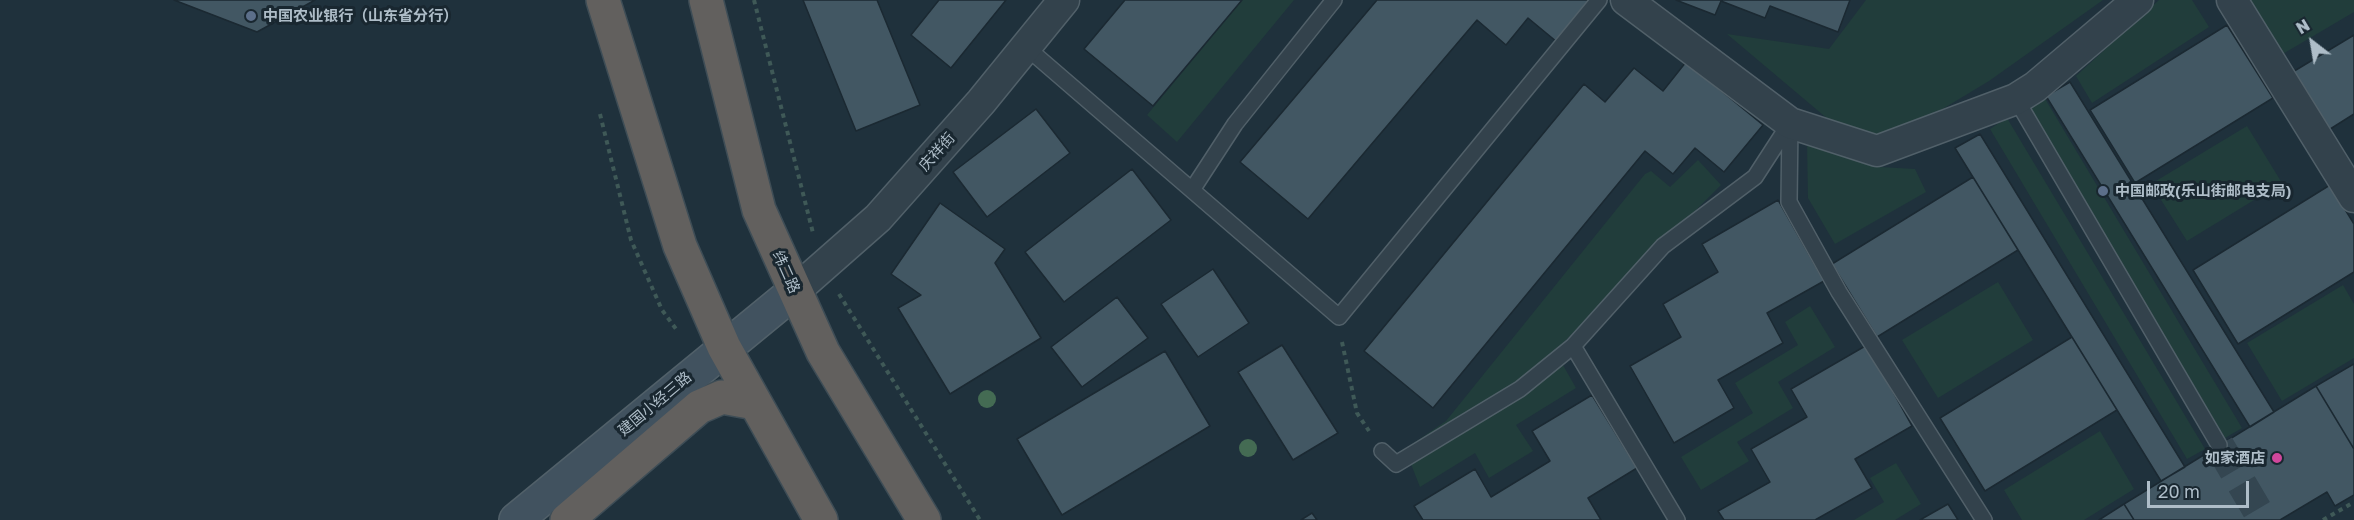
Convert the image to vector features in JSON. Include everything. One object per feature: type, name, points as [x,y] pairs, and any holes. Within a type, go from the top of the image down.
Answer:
[{"type":"highway","points":[[603,0],[680,246],[724,347],[821,520]]},
{"type":"highway","name":"纬二路","points":[[706,0],[759,210],[823,352],[924,520]]},
{"type":"highway","points":[[567,520],[699,407],[722,397],[755,403]]},
{"type":"main road","name":"建国小经三路","points":[[516,520],[795,291]]},
{"type":"street","name":"庆祥街","points":[[795,291],[878,218],[1064,0]]},
{"type":"street","points":[[1626,0],[1790,123],[1877,151],[2016,99],[2035,87],[2138,0]]},
{"type":"street","points":[[2232,0],[2353,193]]},
{"type":"lane","points":[[1192,190],[1235,124],[1334,0]]},
{"type":"lane","points":[[1026,47],[1339,317],[1599,0]]},
{"type":"lane","points":[[2016,99],[2219,445]]},
{"type":"lane","points":[[1382,451],[1396,464],[1520,389],[1574,346],[1663,246],[1755,177],[1790,123]]},
{"type":"lane","points":[[1790,123],[1789,202],[1839,292],[1984,520]]},
{"type":"lane","points":[[1574,346],[1677,520]]},
{"type":"path","points":[[1339,317],[1345,366],[1357,413],[1382,451]]},
{"type":"path","points":[[2323,520],[2354,502]]},
{"type":"green space","points":[[1242,0],[1294,0],[1177,142],[1147,115]]},
{"type":"green space","points":[[1866,0],[2103,0],[1989,81],[1896,137],[1848,136],[1727,34],[1829,49]]},
{"type":"green space","points":[[2159,0],[2192,0],[2209,27],[2092,103],[2076,76]]},
{"type":"green space","points":[[2249,0],[2354,0],[2354,12],[2281,55]]},
{"type":"green space","points":[[2044,97],[2242,428],[2225,438],[2027,107]]},
{"type":"green space","points":[[2007,118],[2205,449],[2187,459],[1990,129]]},
{"type":"green space","points":[[2247,126],[2282,183],[2187,241],[2151,184]]},
{"type":"green space","points":[[1807,142],[1880,167],[1915,169],[1926,192],[1835,244],[1808,198]]},
{"type":"green space","points":[[1698,160],[1721,185],[1555,351],[1576,388],[1516,425],[1533,451],[1489,478],[1475,453],[1420,487],[1405,449],[1446,421],[1645,174],[1651,171],[1670,187]]},
{"type":"green space","points":[[1998,282],[2033,340],[1938,398],[1902,340]]},
{"type":"green space","points":[[2343,285],[2354,304],[2354,358],[2282,401],[2247,343]]},
{"type":"green space","points":[[1810,306],[1835,347],[1778,382],[1793,408],[1737,442],[1749,461],[1701,490],[1681,457],[1753,413],[1735,383],[1798,345],[1785,322]]},
{"type":"green space","points":[[2100,431],[2134,489],[2084,520],[2022,520],[2004,490]]},
{"type":"green space","points":[[1896,463],[1921,504],[1895,520],[1854,520],[1884,502],[1870,478]]},
{"type":"building","name":"中国农业银行（山东省分行）","points":[[174,0],[315,0],[257,32]]},
{"type":"building","points":[[803,0],[877,0],[920,105],[856,131]]},
{"type":"building","points":[[939,0],[1006,0],[951,68],[911,35]]},
{"type":"building","points":[[1125,0],[1242,0],[1153,106],[1084,49]]},
{"type":"building","points":[[1377,0],[1593,0],[1557,42],[1528,18],[1506,45],[1477,20],[1308,219],[1240,162]]},
{"type":"building","points":[[1676,0],[1850,0],[1838,32],[1770,6],[1765,18],[1721,1],[1715,15]]},
{"type":"building","points":[[2227,25],[2273,98],[2135,183],[2090,110]]},
{"type":"building","points":[[2354,35],[2354,114],[2327,131],[2291,73]]},
{"type":"building","points":[[1686,62],[1763,125],[1724,172],[1695,148],[1673,174],[1645,151],[1433,408],[1364,351],[1584,84],[1605,102],[1634,68],[1663,91]]},
{"type":"building","points":[[2070,82],[2274,412],[2250,427],[2046,96]]},
{"type":"building","points":[[1036,109],[1070,153],[987,217],[953,172]]},
{"type":"building","points":[[1980,134],[2185,467],[2161,481],[1955,148]]},
{"type":"building","points":[[1132,169],[1171,220],[1064,302],[1025,252]]},
{"type":"building","points":[[1973,177],[2018,250],[1877,337],[1832,264]]},
{"type":"building","points":[[2330,185],[2354,224],[2354,272],[2238,344],[2193,270]]},
{"type":"building","points":[[1778,200],[1824,281],[1767,313],[1783,343],[1718,380],[1734,408],[1674,443],[1630,366],[1681,337],[1663,304],[1718,272],[1702,244]]},
{"type":"building","points":[[940,203],[1005,249],[995,263],[1041,338],[950,394],[898,308],[921,295],[891,274]]},
{"type":"building","points":[[1213,269],[1249,323],[1198,357],[1161,304]]},
{"type":"building","points":[[1117,297],[1148,338],[1082,387],[1051,347]]},
{"type":"building","points":[[2072,337],[2117,410],[1985,491],[1940,418]]},
{"type":"building","points":[[1282,345],[1338,433],[1293,460],[1238,372]]},
{"type":"building","points":[[1867,345],[1912,426],[1855,459],[1872,488],[1815,520],[1724,520],[1718,511],[1770,482],[1751,449],[1807,417],[1791,389]]},
{"type":"building","points":[[1165,351],[1210,426],[1062,515],[1017,439]]},
{"type":"building","points":[[2354,364],[2354,449],[2316,386]]},
{"type":"building","name":"如家酒店","points":[[2316,386],[2354,449],[2354,495],[2335,506],[2327,492],[2280,520],[2134,520],[2124,504]]},
{"type":"building","points":[[1592,395],[1637,468],[1588,498],[1601,520],[1423,520],[1414,506],[1475,469],[1491,497],[1550,461],[1532,431]]},
{"type":"building","points":[[1948,504],[1958,520],[1920,520]]},
{"type":"building","points":[[2124,504],[2134,520],[2099,520]]},
{"type":"building","points":[[1312,513],[1317,520],[1301,520]]},
{"type":"tunnel","points":[[2219,445],[2263,520]]},
{"type":"place","name":"中国农业银行（山东省分行）","points":[[251,16]]},
{"type":"place","name":"中国邮政(乐山街邮电支局)","points":[[2103,191]]},
{"type":"place","name":"如家酒店","points":[[2277,458]]}]
